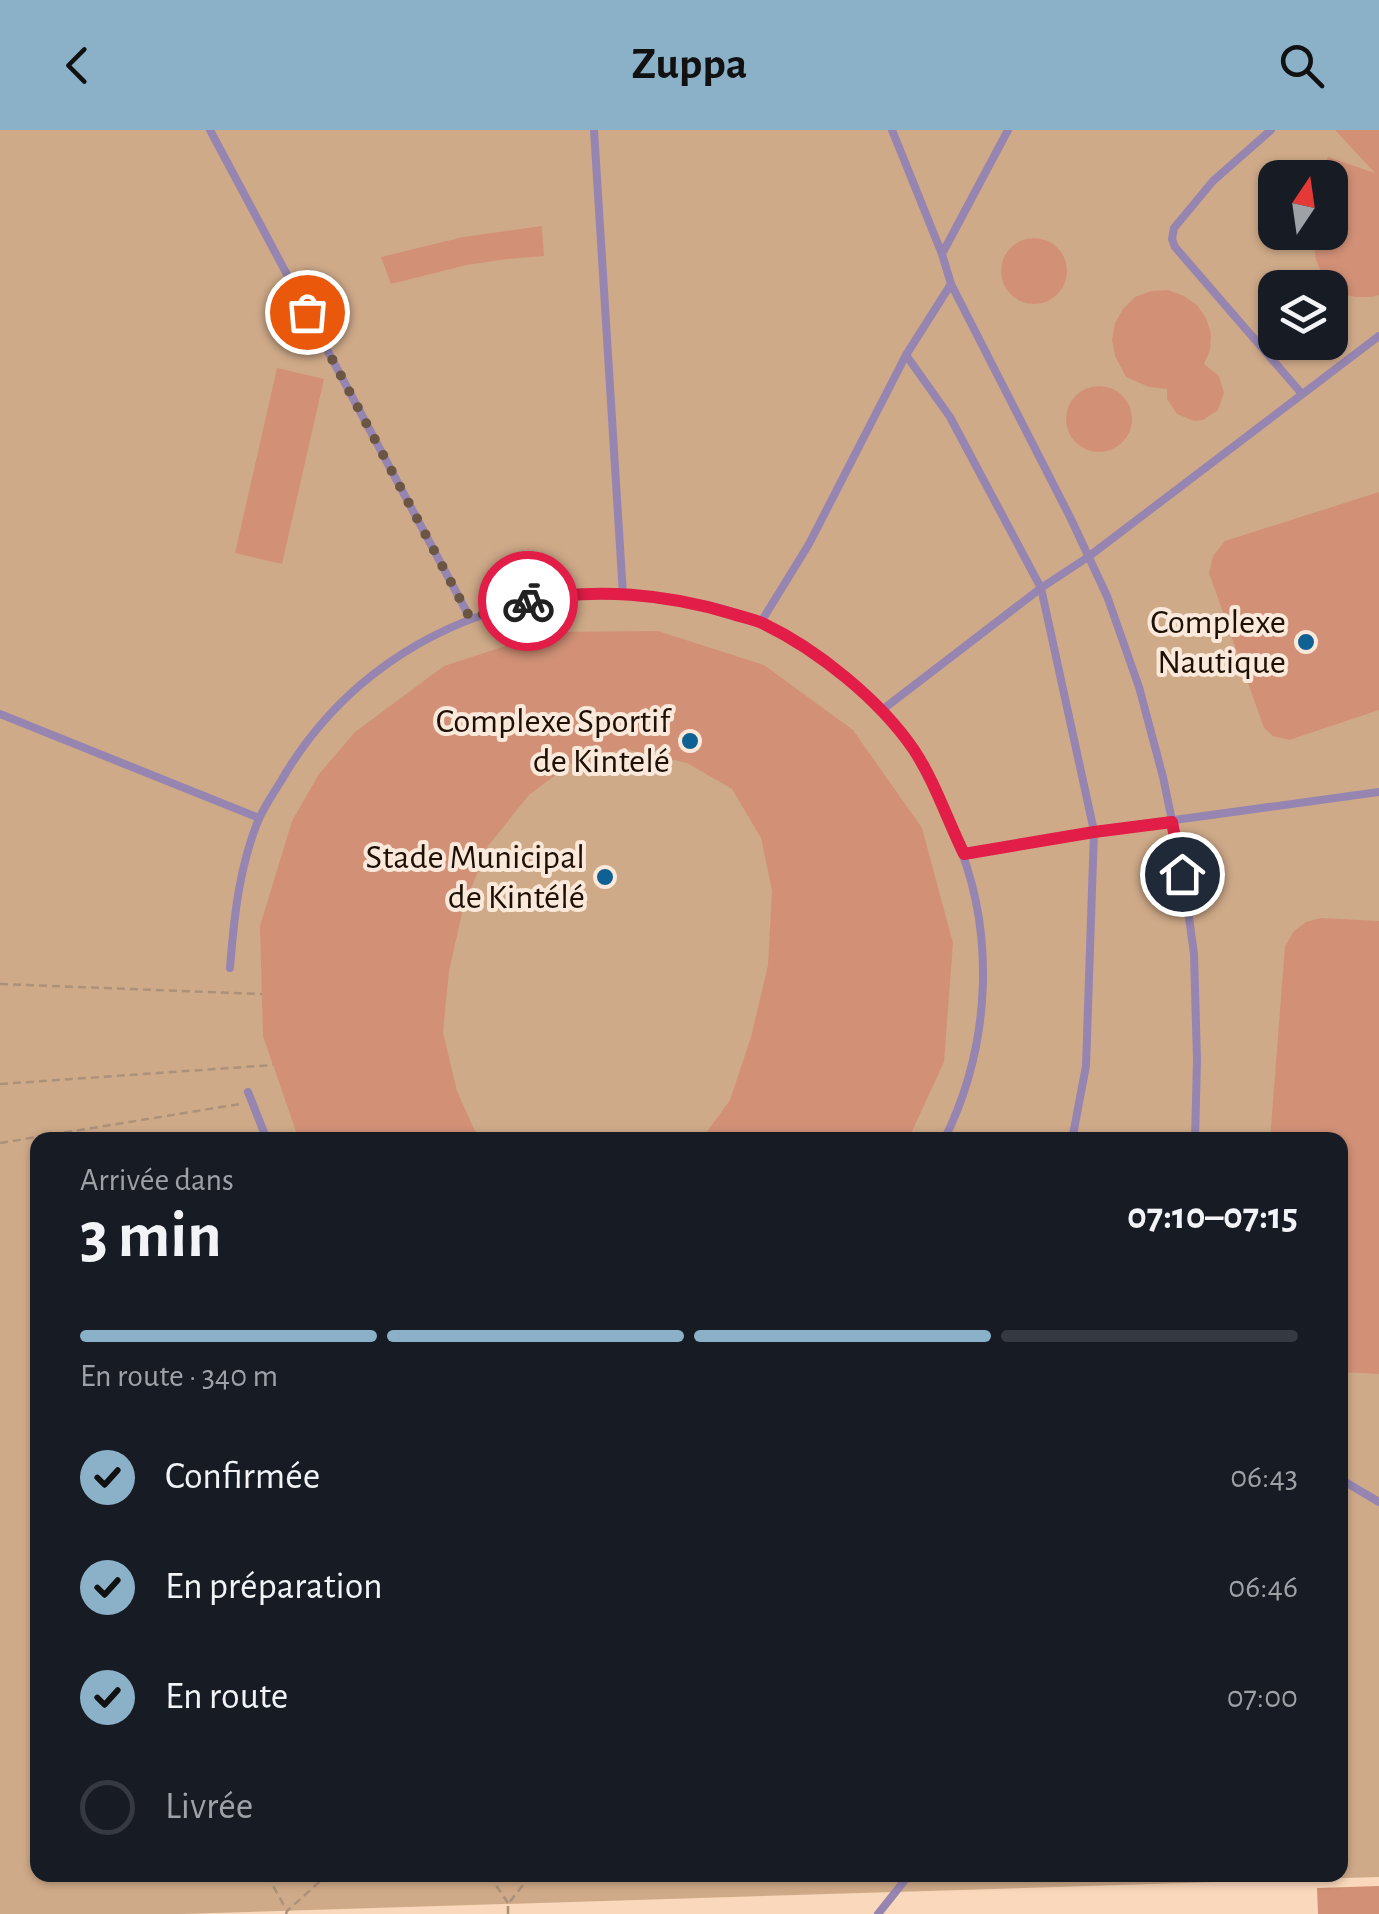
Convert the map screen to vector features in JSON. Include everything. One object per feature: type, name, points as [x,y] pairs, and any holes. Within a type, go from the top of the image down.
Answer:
[{"type":"lane","points":[[210,130],[470,618]]},
{"type":"lane","points":[[594,130],[624,596]]},
{"type":"lane","points":[[892,130],[942,254],[950,284],[1107,596],[1139,687],[1163,778],[1194,954],[1195,1132]]},
{"type":"lane","points":[[942,254],[1008,130]]},
{"type":"lane","points":[[1272,130],[1212,181],[1174,228],[1172,239],[1302,394]]},
{"type":"lane","points":[[761,622],[809,544],[906,356],[950,284]]},
{"type":"lane","points":[[882,710],[1379,336]]},
{"type":"lane","points":[[906,356],[950,418],[1041,588],[1094,832],[1086,1066],[1074,1132]]},
{"type":"lane","points":[[230,968],[240,874],[259,818],[289,766],[339,702],[416,644],[470,618],[532,600],[574,594],[679,600],[761,622],[806,649],[882,710],[913,749],[934,786],[964,854],[983,940],[976,1047],[965,1089],[947,1132]]},
{"type":"lane","points":[[0,714],[259,818]]},
{"type":"lane","points":[[964,854],[1379,792]]},
{"type":"lane","points":[[248,1092],[265,1132]]},
{"type":"lane","points":[[1348,1484],[1379,1502]]},
{"type":"lane","points":[[878,1914],[904,1882]]},
{"type":"path","points":[[0,984],[262,994]]},
{"type":"path","points":[[0,1084],[273,1065]]},
{"type":"path","points":[[72,1132],[252,1102]]},
{"type":"path","points":[[0,1143],[30,1138]]},
{"type":"path","points":[[271,1882],[287,1912],[319,1882]]},
{"type":"path","points":[[494,1882],[508,1904],[508,1914]]},
{"type":"path","points":[[508,1904],[525,1882]]},
{"type":"shaded area","name":"Complexe Sportif de Kintelé","points":[[0,130],[1379,130],[1379,1877],[1348,1878],[1348,1132],[30,1132],[30,1882],[1217,1882],[182,1914],[0,1914]]},
{"type":"building","points":[[1335,130],[1379,130],[1379,295],[1355,297],[1348,295],[1348,270],[1320,270],[1315,250],[1348,250],[1348,164],[1375,173]]},
{"type":"building","points":[[542,226],[544,256],[467,265],[391,284],[381,257],[463,237]]},
{"type":"building","points":[[1034,238],[1057,248],[1067,271],[1057,294],[1034,304],[1011,294],[1001,271],[1011,248]]},
{"type":"building","points":[[1168,290],[1197,305],[1211,334],[1204,364],[1219,376],[1224,393],[1218,410],[1203,420],[1177,414],[1167,399],[1167,389],[1149,387],[1126,377],[1115,356],[1112,340],[1123,309],[1135,297]]},
{"type":"building","points":[[277,368],[324,379],[282,564],[235,553]]},
{"type":"building","points":[[1099,386],[1122,396],[1132,419],[1122,442],[1099,452],[1076,442],[1066,419],[1076,396]]},
{"type":"building","name":"Complexe Nautique","points":[[1379,492],[1379,710],[1289,740],[1273,736],[1264,728],[1209,573],[1213,556],[1225,541]]},
{"type":"building","name":"Stade Municipal de Kintélé","points":[[658,631],[764,665],[853,730],[922,828],[953,943],[944,1062],[912,1132],[707,1132],[730,1100],[751,1037],[768,965],[772,891],[761,838],[732,789],[687,763],[624,749],[570,764],[529,795],[488,846],[463,909],[449,971],[443,1032],[457,1091],[475,1132],[296,1132],[263,1036],[260,926],[292,821],[319,774],[355,732],[444,666],[548,632]]},
{"type":"building","points":[[1321,918],[1379,921],[1379,1374],[1348,1372],[1348,1132],[1271,1132],[1285,946],[1294,931]]},
{"type":"building","points":[[1379,1886],[1379,1914],[1318,1914],[1317,1888]]},
{"type":"way so far","points":[[307,312],[470,618],[528,601]]},
{"type":"place","name":"Complexe Nautique","points":[[1306,642]]},
{"type":"place","name":"Complexe Sportif de Kintelé","points":[[690,741]]},
{"type":"place","name":"Stade Municipal de Kintélé","points":[[605,877]]},
{"type":"route","points":[[528,601],[574,594],[653,597],[710,607],[761,622],[806,649],[882,710],[913,749],[964,854],[1172,822],[1182,874]]}]
